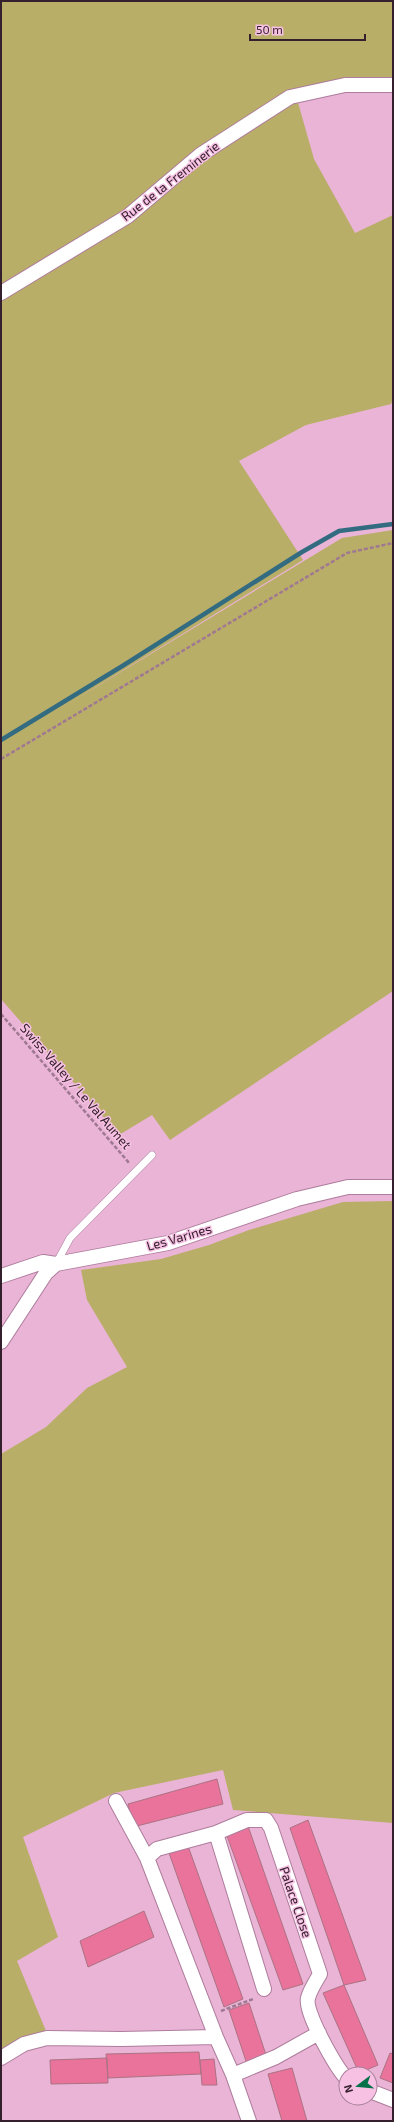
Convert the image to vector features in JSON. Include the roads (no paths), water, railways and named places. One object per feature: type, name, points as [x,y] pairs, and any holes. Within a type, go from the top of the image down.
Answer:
[{"type":"street","name":"Rue de la Freminerie","points":[[1,293],[128,216],[200,155],[290,97],[344,85],[393,85]]},
{"type":"street","name":"Les Varines","points":[[1,1276],[43,1262],[56,1264],[168,1243],[297,1199],[348,1187],[393,1187]]},
{"type":"street","points":[[1,1342],[46,1273],[56,1264]]},
{"type":"street","points":[[116,1801],[147,1858],[216,2037],[233,2075],[248,2121]]},
{"type":"street","name":"Palace Close","points":[[147,1858],[157,1849],[216,1833],[247,1820],[266,1820],[271,1828],[320,1974],[307,1999],[308,2008],[319,2033],[339,2066]]},
{"type":"street","points":[[216,1833],[264,1989]]},
{"type":"street","points":[[233,2075],[276,2057],[319,2033]]},
{"type":"street","points":[[1,2058],[24,2044],[47,2038],[121,2039],[216,2037]]},
{"type":"street","points":[[378,2095],[393,2100]]},
{"type":"lane","points":[[56,1264],[70,1238],[152,1155]]},
{"type":"waterway","points":[[1,740],[124,665],[302,552],[339,531],[393,524]]}]
